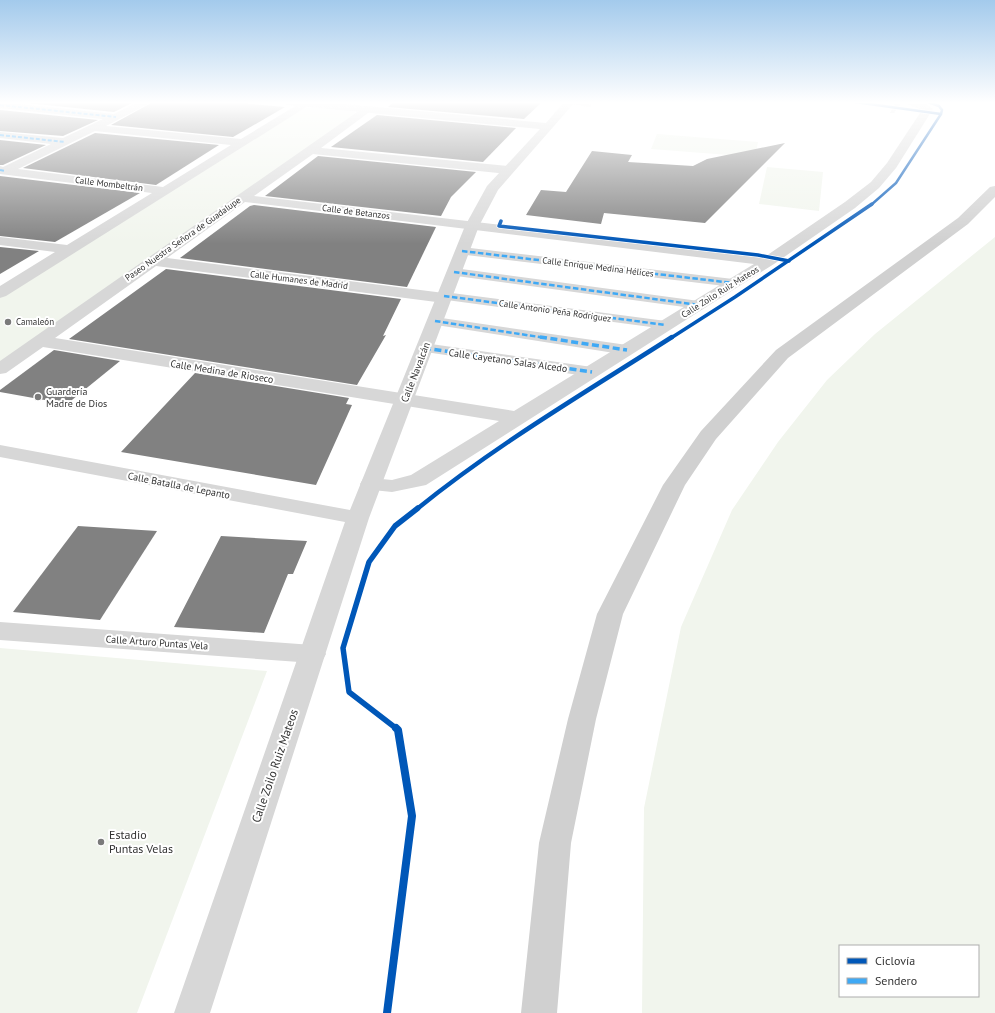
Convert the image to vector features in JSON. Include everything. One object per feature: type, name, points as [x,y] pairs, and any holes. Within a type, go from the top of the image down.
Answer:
[{"type":"main road","points":[[540,1013],[555,843],[582,719],[610,614],[674,485],[708,435],[782,354],[822,323],[963,221],[995,190]]},
{"type":"street","points":[[2,172],[50,149]]},
{"type":"street","points":[[0,293],[232,149]]},
{"type":"street","name":"Calle Navalcán","points":[[358,518],[472,226],[492,189],[527,149]]},
{"type":"street","name":"Calle Zoilo Ruiz Mateos","points":[[371,484],[392,486],[418,480],[769,261],[850,205],[875,185],[892,165],[902,149]]},
{"type":"street","points":[[309,150],[508,170]]},
{"type":"street","name":"Paseo Nuestra Señora de Guadalupe","points":[[0,369],[309,150]]},
{"type":"street","name":"Calle Mombeltrán","points":[[2,172],[165,191]]},
{"type":"street","name":"Calle de Betanzos","points":[[241,198],[769,261]]},
{"type":"street","points":[[0,241],[70,250]]},
{"type":"street","name":"Calle Enrique Medina Hélices","points":[[462,251],[733,283]]},
{"type":"street","name":"Calle Humanes de Madrid","points":[[154,260],[444,297]]},
{"type":"street","points":[[454,272],[699,305]]},
{"type":"street","name":"Calle Antonio Peña Rodríguez","points":[[444,297],[666,325]]},
{"type":"street","points":[[435,321],[627,350]]},
{"type":"street","name":"Calle Medina de Rioseco","points":[[39,341],[404,400]]},
{"type":"street","name":"Calle Cayetano Salas Alcedo","points":[[424,348],[592,372]]},
{"type":"street","points":[[404,400],[519,418]]},
{"type":"street","name":"Calle Batalla de Lepanto","points":[[0,451],[358,518]]},
{"type":"street","name":"Calle Zoilo Ruiz Mateos","points":[[192,1013],[358,518]]},
{"type":"street","name":"Calle Arturo Puntas Vela","points":[[0,631],[313,654]]},
{"type":"shaded area","points":[[238,149],[306,149],[0,364],[0,298]]},
{"type":"shaded area","points":[[655,149],[757,149],[755,157]]},
{"type":"shaded area","points":[[767,167],[823,172],[819,211],[759,204]]},
{"type":"shaded area","points":[[995,237],[995,1013],[642,1013],[644,808],[681,627],[732,510],[778,442],[827,380],[875,334]]},
{"type":"shaded area","name":"Estadio Puntas Velas","points":[[0,648],[267,671],[137,1013],[0,1013]]},
{"type":"building","points":[[0,149],[37,149],[3,165],[0,165]]},
{"type":"building","points":[[62,149],[212,149],[156,185],[23,168]]},
{"type":"building","points":[[354,149],[495,149],[483,162]]},
{"type":"building","points":[[754,149],[779,149],[705,223],[604,213],[601,224],[526,215],[541,190],[566,192],[592,151],[632,155],[628,162],[693,166],[707,159]]},
{"type":"building","points":[[318,156],[476,172],[451,197],[441,216],[265,196]]},
{"type":"building","points":[[0,176],[140,193],[55,242],[0,236]]},
{"type":"building","points":[[254,205],[436,227],[407,287],[180,258],[250,206]]},
{"type":"building","points":[[0,247],[39,251],[0,274]]},
{"type":"building","points":[[166,269],[401,299],[383,336],[386,335],[357,385],[69,339]]},
{"type":"building","name":"Guardería Madre de Dios","points":[[54,350],[120,361],[67,404],[0,392],[0,390]]},
{"type":"building","points":[[195,373],[349,398],[346,404],[352,405],[316,485],[121,452]]},
{"type":"building","points":[[78,526],[157,531],[100,620],[13,612]]},
{"type":"building","points":[[221,536],[307,541],[293,574],[288,574],[264,633],[174,627]]},
{"type":"marked path","points":[[0,170],[5,171]]},
{"type":"marked path","points":[[462,251],[733,283]]},
{"type":"marked path","points":[[454,272],[699,305]]},
{"type":"marked path","points":[[444,296],[666,325]]},
{"type":"marked path","points":[[435,321],[627,350]]},
{"type":"marked path","points":[[424,348],[592,372]]},
{"type":"cycle path","points":[[387,1013],[412,816],[398,730],[349,692],[343,648],[369,562],[395,526],[446,485],[524,431],[735,297],[873,204],[896,183],[919,149]]},
{"type":"cycle path","points":[[501,221],[499,226],[758,255],[789,261]]},
{"type":"place","name":"Camaleón","points":[[8,322]]},
{"type":"place","name":"Guardería Madre de Dios","points":[[38,397]]},
{"type":"place","name":"Estadio Puntas Velas","points":[[101,842]]}]
